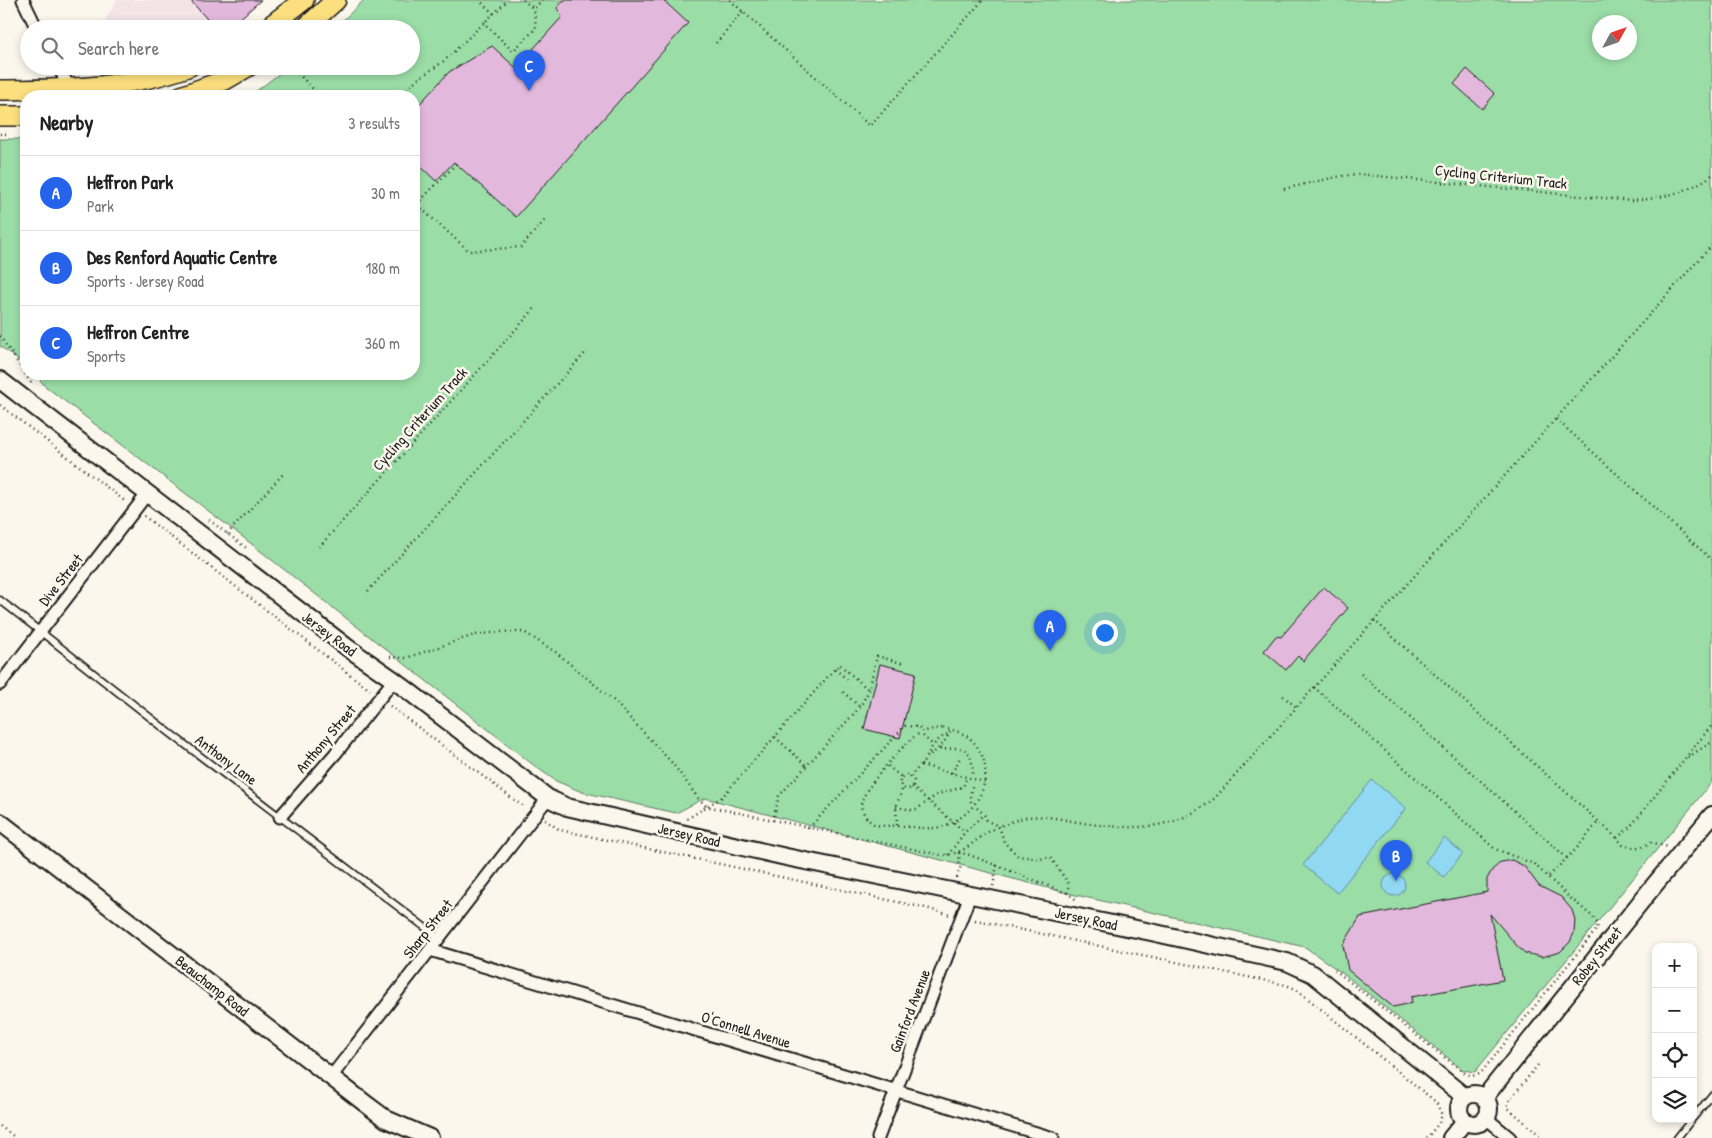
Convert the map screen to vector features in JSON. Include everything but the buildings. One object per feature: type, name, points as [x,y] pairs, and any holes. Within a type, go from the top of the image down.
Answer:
[{"type":"main road","points":[[278,20],[304,0]]},
{"type":"main road","points":[[314,20],[336,0]]},
{"type":"main road","points":[[0,90],[70,89],[133,82],[152,75]]},
{"type":"main road","points":[[198,90],[234,75]]},
{"type":"main road","points":[[0,116],[20,116]]},
{"type":"street","points":[[23,0],[33,20]]},
{"type":"street","points":[[63,75],[70,89]]},
{"type":"street","name":"Jersey Road","points":[[0,380],[348,648],[394,680],[548,798],[567,807],[786,857],[1287,962],[1313,974],[1465,1097]]},
{"type":"street","name":"Dive Street","points":[[0,684],[147,494]]},
{"type":"street","name":"Anthony Street","points":[[280,817],[394,680]]},
{"type":"street","name":"Sharp Street","points":[[331,1077],[548,798]]},
{"type":"street","name":"Robey Street","points":[[1484,1098],[1712,815]]},
{"type":"street","name":"Beauchamp Road","points":[[0,822],[386,1119],[430,1138]]},
{"type":"street","name":"Gainford Avenue","points":[[878,1138],[970,895]]},
{"type":"street","name":"O'Connell Avenue","points":[[430,950],[1052,1138]]},
{"type":"street","points":[[1475,1094],[1484,1098],[1487,1102],[1489,1110],[1482,1122],[1474,1124],[1465,1121],[1460,1114],[1460,1105],[1465,1097],[1475,1094]]},
{"type":"street","points":[[1486,1118],[1510,1138]]},
{"type":"street","points":[[1451,1138],[1465,1121]]},
{"type":"lane","name":"Anthony Lane","points":[[0,600],[39,632],[439,938]]},
{"type":"lane","points":[[1697,1114],[1712,1095]]},
{"type":"lane","points":[[1677,1138],[1690,1123]]},
{"type":"path","points":[[406,90],[415,81],[444,61],[508,0]]},
{"type":"path","points":[[484,23],[513,51],[536,28],[534,9],[523,0]]},
{"type":"path","points":[[534,9],[542,0]]},
{"type":"path","points":[[730,0],[870,126],[983,0]]},
{"type":"path","points":[[482,3],[494,14]]},
{"type":"path","points":[[716,42],[743,12]]},
{"type":"path","points":[[300,75],[314,90]]},
{"type":"path","points":[[420,198],[456,163]]},
{"type":"path","name":"Cycling Criterium Track","points":[[1284,189],[1358,174],[1632,201],[1658,199],[1678,193],[1704,181],[1712,174]]},
{"type":"path","points":[[420,207],[469,251],[521,247],[546,219]]},
{"type":"path","points":[[392,663],[384,657],[406,658],[474,635],[524,632],[558,653],[613,700],[674,764],[698,798],[706,806],[934,855],[959,853],[999,826],[1034,816],[1123,828],[1157,826],[1175,821],[1194,813],[1215,798],[1712,245]]},
{"type":"path","name":"Cycling Criterium Track","points":[[319,548],[537,306]]},
{"type":"path","points":[[0,336],[20,365]]},
{"type":"path","points":[[368,591],[587,351]]},
{"type":"path","points":[[31,380],[37,389]]},
{"type":"path","name":"Jersey Road","points":[[0,405],[515,801],[560,830],[926,908],[961,918],[986,921],[1286,985],[1296,990],[1436,1102],[1442,1115],[1439,1123],[1427,1138]]},
{"type":"path","points":[[1556,419],[1712,560]]},
{"type":"path","points":[[227,533],[285,472]]},
{"type":"path","points":[[209,520],[251,552]]},
{"type":"path","points":[[1374,620],[1617,838],[1623,846],[1642,848],[1651,842],[1664,845],[1680,853]]},
{"type":"path","points":[[773,821],[779,796],[860,707],[869,690],[877,656],[905,664]]},
{"type":"path","points":[[684,819],[689,818],[722,796],[840,664],[869,690]]},
{"type":"path","points":[[835,669],[850,682]]},
{"type":"path","points":[[1361,674],[1567,858]]},
{"type":"path","points":[[1314,687],[1495,848],[1534,864],[1593,917],[1598,924],[1597,929],[1480,1074],[1472,1076]]},
{"type":"path","points":[[842,692],[860,707]]},
{"type":"path","points":[[1283,696],[1296,707]]},
{"type":"path","points":[[1617,838],[1630,827],[1712,725]]},
{"type":"path","points":[[809,828],[905,726],[919,727],[920,730]]},
{"type":"path","points":[[933,728],[951,729],[969,737],[976,744],[984,761],[986,769],[985,782],[979,799],[954,822],[934,828],[898,825],[888,827],[873,824],[862,808],[862,798],[874,780],[914,737],[921,732],[933,728]]},
{"type":"path","points":[[926,758],[939,748],[951,729]]},
{"type":"path","points":[[910,777],[921,765],[936,742],[948,734]]},
{"type":"path","points":[[923,736],[933,745]]},
{"type":"path","points":[[775,737],[807,766]]},
{"type":"path","points":[[1685,759],[1712,742]]},
{"type":"path","points":[[940,749],[948,751],[962,748],[966,750],[972,760],[972,776]]},
{"type":"path","points":[[952,773],[961,756]]},
{"type":"path","points":[[921,765],[985,782]]},
{"type":"path","points":[[887,766],[902,778]]},
{"type":"path","points":[[902,778],[905,776],[910,777]]},
{"type":"path","points":[[910,777],[913,780],[912,787]]},
{"type":"path","points":[[898,825],[896,807],[902,787],[900,782],[902,778]]},
{"type":"path","points":[[896,807],[917,809],[945,791],[963,787],[967,778]]},
{"type":"path","points":[[972,802],[970,795],[973,783]]},
{"type":"path","points":[[902,787],[909,789],[912,787]]},
{"type":"path","points":[[912,787],[965,832]]},
{"type":"path","points":[[977,808],[984,814],[987,821],[999,826]]},
{"type":"path","points":[[948,855],[965,832],[984,814]]},
{"type":"path","points":[[1549,876],[1598,822]]},
{"type":"path","points":[[999,826],[1004,842],[1018,856],[1040,859],[1050,857],[1069,884],[1067,894]]},
{"type":"path","points":[[952,892],[960,868],[959,853]]},
{"type":"path","points":[[1538,1065],[1510,1099],[1507,1107],[1543,1138]]},
{"type":"path","points":[[0,1126],[16,1138]]},
{"type":"shaded area","points":[[117,0],[260,0],[238,20],[105,20]]},
{"type":"green space","points":[[364,0],[1712,0],[1712,782],[1475,1072],[1463,1070],[1345,975],[1305,947],[1067,893],[705,798],[676,813],[582,792],[556,781],[45,386],[40,380],[420,380],[420,90],[258,90],[277,75],[420,75],[420,20],[343,20]]},
{"type":"green space","points":[[0,139],[20,139],[20,361],[0,346]]},
{"type":"water","points":[[1372,780],[1406,808],[1337,893],[1303,865]]},
{"type":"water","points":[[1444,838],[1463,853],[1444,877],[1425,862]]},
{"type":"water","points":[[1394,874],[1402,877],[1405,885],[1402,893],[1394,896],[1386,893],[1383,885],[1386,877]]},
{"type":"place","name":"Heffron Centre","points":[[529,91]]},
{"type":"place","name":"Heffron Park","points":[[1050,651]]},
{"type":"place","name":"Des Renford Aquatic Centre","points":[[1396,881]]}]
